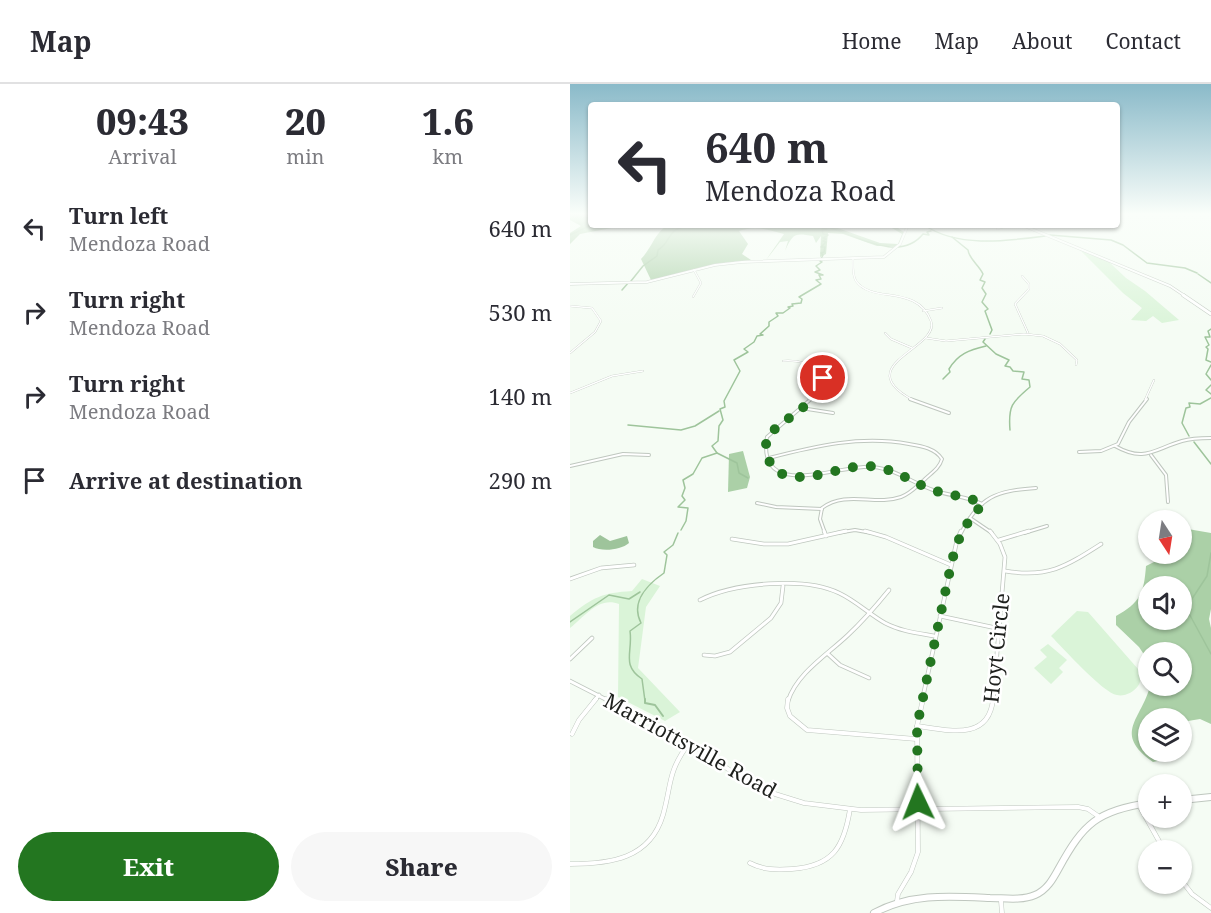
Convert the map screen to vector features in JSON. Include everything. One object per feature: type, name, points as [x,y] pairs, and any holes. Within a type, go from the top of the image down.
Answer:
[{"type":"street","points":[[570,284],[645,282],[742,261],[886,256],[891,252]]},
{"type":"street","points":[[1087,252],[1170,286],[1211,314]]},
{"type":"street","points":[[853,258],[854,277],[859,284],[872,290],[906,297],[923,311],[932,324],[926,338],[894,365],[891,374],[895,386],[905,398],[949,413]]},
{"type":"street","points":[[693,297],[701,283],[694,270]]},
{"type":"street","points":[[1022,276],[1030,287],[1015,304],[1028,333]]},
{"type":"street","points":[[570,306],[592,308],[601,321],[595,332],[570,353]]},
{"type":"street","points":[[923,311],[942,308]]},
{"type":"street","points":[[885,333],[891,339],[912,348]]},
{"type":"street","points":[[926,338],[945,341],[1028,333],[1044,335],[1060,343],[1077,360],[1076,365]]},
{"type":"street","points":[[783,361],[805,362],[819,371],[822,384],[801,408],[767,437],[768,458],[777,471],[790,476],[802,477],[840,468],[868,466],[896,472],[937,491],[969,497],[983,504]]},
{"type":"street","points":[[570,393],[612,376],[643,371]]},
{"type":"street","points":[[1079,452],[1101,452],[1121,441],[1129,422],[1148,398],[1154,380]]},
{"type":"street","points":[[801,408],[833,413]]},
{"type":"street","points":[[1115,446],[1131,453],[1151,455],[1182,441],[1211,438]]},
{"type":"street","points":[[768,458],[848,440],[885,440],[933,450],[942,459],[939,467],[900,498],[889,500],[846,497],[829,503],[822,509],[820,522],[826,536]]},
{"type":"street","points":[[570,466],[623,454],[650,455]]},
{"type":"street","points":[[1151,455],[1166,475],[1168,502]]},
{"type":"street","points":[[897,901],[898,894],[911,872],[918,852],[917,726],[957,540],[970,518],[998,493],[1036,488]]},
{"type":"street","points":[[757,503],[777,507],[822,509]]},
{"type":"street","points":[[970,518],[986,527],[999,540],[1047,526]]},
{"type":"street","points":[[732,539],[776,545],[795,544],[855,531],[874,533],[931,560],[951,565]]},
{"type":"street","name":"Hoyt Circle","points":[[917,726],[961,731],[976,728],[988,720],[992,711],[997,628],[1005,571],[1004,553],[999,540]]},
{"type":"street","points":[[1005,571],[1025,575],[1049,574],[1063,569],[1101,544]]},
{"type":"street","points":[[570,579],[596,569],[634,565]]},
{"type":"street","points":[[700,600],[710,594],[728,589],[783,586],[824,587],[840,593],[893,626],[935,636]]},
{"type":"street","points":[[704,655],[716,656],[730,652],[771,618],[781,603],[783,586]]},
{"type":"street","points":[[889,590],[870,612],[791,690],[786,704],[791,720],[807,730],[916,739]]},
{"type":"street","points":[[940,616],[997,628]]},
{"type":"street","points":[[570,659],[592,638]]},
{"type":"street","points":[[828,654],[846,668],[869,678]]},
{"type":"street","name":"Marriottsville Road","points":[[570,681],[689,742],[736,776],[764,790],[804,803],[850,809],[1078,807],[1088,809],[1098,816]]},
{"type":"street","points":[[572,734],[579,720],[599,695]]},
{"type":"street","points":[[570,864],[615,863],[629,858],[645,845],[655,833],[662,819],[671,768],[689,742]]},
{"type":"street","points":[[1192,799],[1211,797]]},
{"type":"street","points":[[874,913],[897,901],[937,897],[1026,898],[1045,889],[1080,833],[1098,816],[1111,809],[1138,804]]},
{"type":"street","points":[[750,863],[768,869],[802,869],[820,865],[842,845],[848,827],[850,809]]},
{"type":"street","points":[[1192,894],[1211,908]]},
{"type":"street","points":[[1000,898],[1002,913]]},
{"type":"shaded area","points":[[647,252],[743,252],[742,254],[751,260],[724,263],[651,280],[641,259]]},
{"type":"shaded area","points":[[1082,252],[1109,262],[1179,320],[1162,323],[1153,316],[1146,321],[1131,320],[1142,308],[1123,293]]},
{"type":"shaded area","points":[[743,451],[750,477],[747,488],[728,492],[729,454]]},
{"type":"shaded area","points":[[1192,530],[1211,533],[1209,619],[1211,628],[1211,724],[1200,719],[1192,720],[1192,708],[1141,708],[1147,696],[1192,696],[1192,642],[1138,642],[1138,646],[1116,625],[1116,616],[1136,602],[1138,598],[1138,630],[1192,630],[1192,576],[1145,576],[1146,566],[1150,564],[1192,564]]},
{"type":"shaded area","points":[[600,535],[610,541],[627,536],[629,543],[616,549],[597,549],[593,547],[593,541]]},
{"type":"shaded area","points":[[642,579],[660,586],[646,607],[638,668],[680,712],[665,721],[618,697],[619,604],[612,602],[599,605],[570,628],[570,616],[585,604],[605,595],[632,591]]},
{"type":"shaded area","points":[[1077,611],[1088,612],[1138,669],[1138,685],[1126,695],[1117,695],[1102,687],[1051,636]]},
{"type":"shaded area","points":[[1048,644],[1067,660],[1059,668],[1063,672],[1051,684],[1034,668],[1047,657],[1040,650]]},
{"type":"shaded area","points":[[1138,715],[1138,748],[1132,734]]},
{"type":"waterway","points":[[631,281],[643,266],[657,256],[658,252]]},
{"type":"waterway","points":[[717,453],[712,446],[718,441],[719,426],[723,420],[720,409],[725,407],[724,401],[740,371],[734,360],[748,352],[744,349],[754,342],[757,336],[763,335],[760,334],[769,326],[769,322],[778,316],[776,313],[783,313],[790,308],[788,307],[793,306],[792,304],[801,303],[802,299],[799,297],[821,284],[816,280],[821,279],[819,275],[823,275],[815,272],[820,270],[816,266],[822,262],[820,261],[823,255],[821,253],[824,252]]},
{"type":"waterway","points":[[969,252],[983,274],[980,280],[985,282],[982,288],[986,294],[982,302],[988,309],[985,311],[992,330],[990,334]]},
{"type":"waterway","points":[[1132,252],[1147,263],[1185,268],[1197,273]]},
{"type":"waterway","points":[[1198,274],[1211,283]]},
{"type":"waterway","points":[[622,290],[629,282]]},
{"type":"waterway","points":[[1211,329],[1208,331],[1210,337],[1205,337],[1209,345],[1206,347],[1208,349],[1206,360],[1211,362]]},
{"type":"waterway","points":[[985,339],[983,342],[996,354],[1009,360],[1005,366],[1010,367],[1013,371],[1024,372],[1022,379],[1029,380],[1030,387],[1015,401],[1011,410],[1010,430]]},
{"type":"waterway","points":[[943,379],[960,356],[986,346]]},
{"type":"waterway","points":[[1211,365],[1206,374],[1211,380]]},
{"type":"waterway","points":[[1211,385],[1206,390],[1211,394]]},
{"type":"waterway","points":[[1189,436],[1182,423],[1186,408],[1190,407],[1189,403],[1200,404],[1211,398]]},
{"type":"waterway","points":[[628,425],[681,430],[695,426],[719,411]]},
{"type":"waterway","points":[[1194,442],[1211,464]]},
{"type":"waterway","points":[[681,530],[686,521],[688,508],[678,507],[685,500],[682,496],[685,488],[683,480],[693,474],[702,458],[717,453]]},
{"type":"waterway","points":[[717,453],[737,463],[739,473],[748,478]]},
{"type":"waterway","points":[[645,701],[642,679],[632,669],[630,663],[630,631],[641,623],[638,615],[639,601],[647,588],[664,573],[667,555],[664,552],[673,545],[678,533]]},
{"type":"waterway","points":[[1211,553],[1207,576],[1186,608],[1211,654]]},
{"type":"waterway","points":[[570,622],[609,595],[629,599],[640,592]]},
{"type":"waterway","points":[[645,701],[645,703],[655,705],[663,716]]},
{"type":"route","points":[[823,378],[822,384],[809,400],[767,437],[766,448],[773,468],[790,476],[802,477],[840,468],[876,467],[905,475],[929,489],[969,497],[983,504],[970,518],[957,540],[935,636],[917,726],[918,802]]}]
